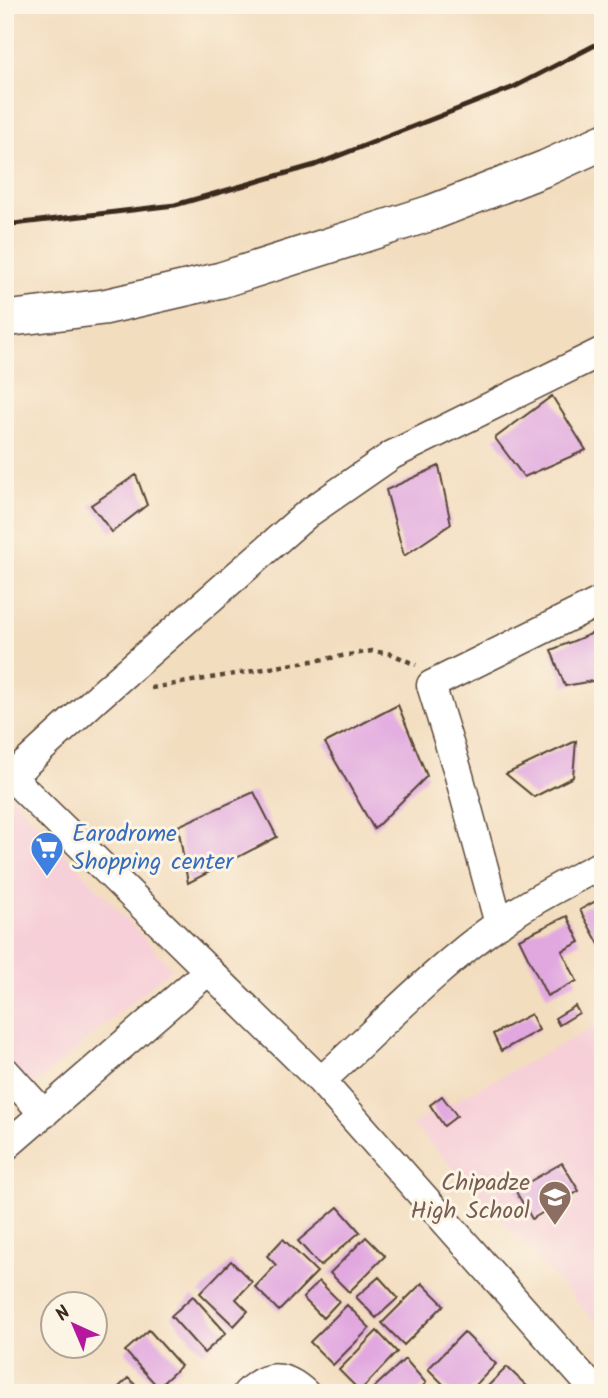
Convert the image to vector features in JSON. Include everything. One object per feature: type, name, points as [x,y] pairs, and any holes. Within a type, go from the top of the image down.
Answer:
[{"type":"main road","points":[[5,319],[104,307],[234,276],[431,213],[546,168],[603,142]]},
{"type":"street","points":[[597,1393],[321,1081],[8,774],[307,514],[392,455],[603,351]]},
{"type":"street","points":[[499,923],[431,685],[603,600]]},
{"type":"street","points":[[321,1081],[449,963],[499,923],[540,897],[603,864]]},
{"type":"street","points":[[5,1147],[208,971]]},
{"type":"street","points":[[5,1071],[44,1114]]},
{"type":"street","points":[[247,1393],[268,1378],[282,1378],[305,1393]]},
{"type":"path","points":[[149,688],[372,651],[392,654],[414,662],[431,685]]},
{"type":"shaded area","name":"Earodrome Shopping center","points":[[5,789],[172,968],[5,1110]]},
{"type":"shaded area","name":"Chipadze High School","points":[[603,1022],[603,1330],[412,1124]]},
{"type":"building","points":[[552,396],[586,450],[524,477],[495,438]]},
{"type":"building","points":[[439,466],[451,524],[404,556],[386,490]]},
{"type":"building","points":[[136,475],[147,505],[112,532],[91,505]]},
{"type":"building","points":[[603,629],[603,679],[565,686],[551,650]]},
{"type":"building","points":[[398,705],[427,776],[374,829],[325,743]]},
{"type":"building","points":[[576,741],[573,777],[534,797],[506,774]]},
{"type":"building","points":[[254,792],[277,837],[188,883],[178,826]]},
{"type":"building","points":[[603,897],[603,947],[601,948],[580,910]]},
{"type":"building","points":[[567,916],[580,942],[562,951],[577,981],[547,996],[519,939]]},
{"type":"building","points":[[575,1006],[579,1013],[559,1025],[555,1018]]},
{"type":"building","points":[[531,1014],[539,1030],[501,1051],[493,1034]]},
{"type":"building","points":[[442,1096],[457,1116],[444,1126],[430,1105]]},
{"type":"building","points":[[562,1163],[579,1191],[532,1219],[515,1190]]},
{"type":"building","points":[[338,1207],[360,1232],[320,1266],[298,1241]]},
{"type":"building","points":[[366,1237],[385,1256],[349,1292],[330,1273]]},
{"type":"building","points":[[283,1239],[317,1272],[279,1311],[255,1287],[276,1265],[267,1256]]},
{"type":"building","points":[[231,1261],[252,1282],[236,1299],[248,1311],[234,1326],[200,1293]]},
{"type":"building","points":[[379,1277],[398,1298],[376,1318],[356,1297]]},
{"type":"building","points":[[319,1281],[339,1301],[323,1318],[303,1298]]},
{"type":"building","points":[[422,1283],[444,1305],[404,1345],[382,1323]]},
{"type":"building","points":[[193,1296],[226,1333],[204,1353],[171,1316]]},
{"type":"building","points":[[347,1305],[370,1328],[333,1365],[310,1342]]},
{"type":"building","points":[[149,1330],[181,1366],[158,1387],[125,1351]]},
{"type":"building","points":[[377,1331],[397,1352],[360,1391],[339,1370]]},
{"type":"building","points":[[464,1332],[496,1364],[468,1393],[452,1393],[428,1369]]},
{"type":"building","points":[[405,1359],[426,1383],[416,1393],[368,1393]]},
{"type":"building","points":[[507,1367],[530,1389],[526,1393],[481,1393]]},
{"type":"building","points":[[128,1378],[144,1393],[113,1393]]},
{"type":"railway","points":[[5,225],[175,205],[315,165],[514,87],[603,41]]},
{"type":"place","name":"Earodrome Shopping center","points":[[47,878]]},
{"type":"place","name":"Chipadze High School","points":[[555,1227]]}]
